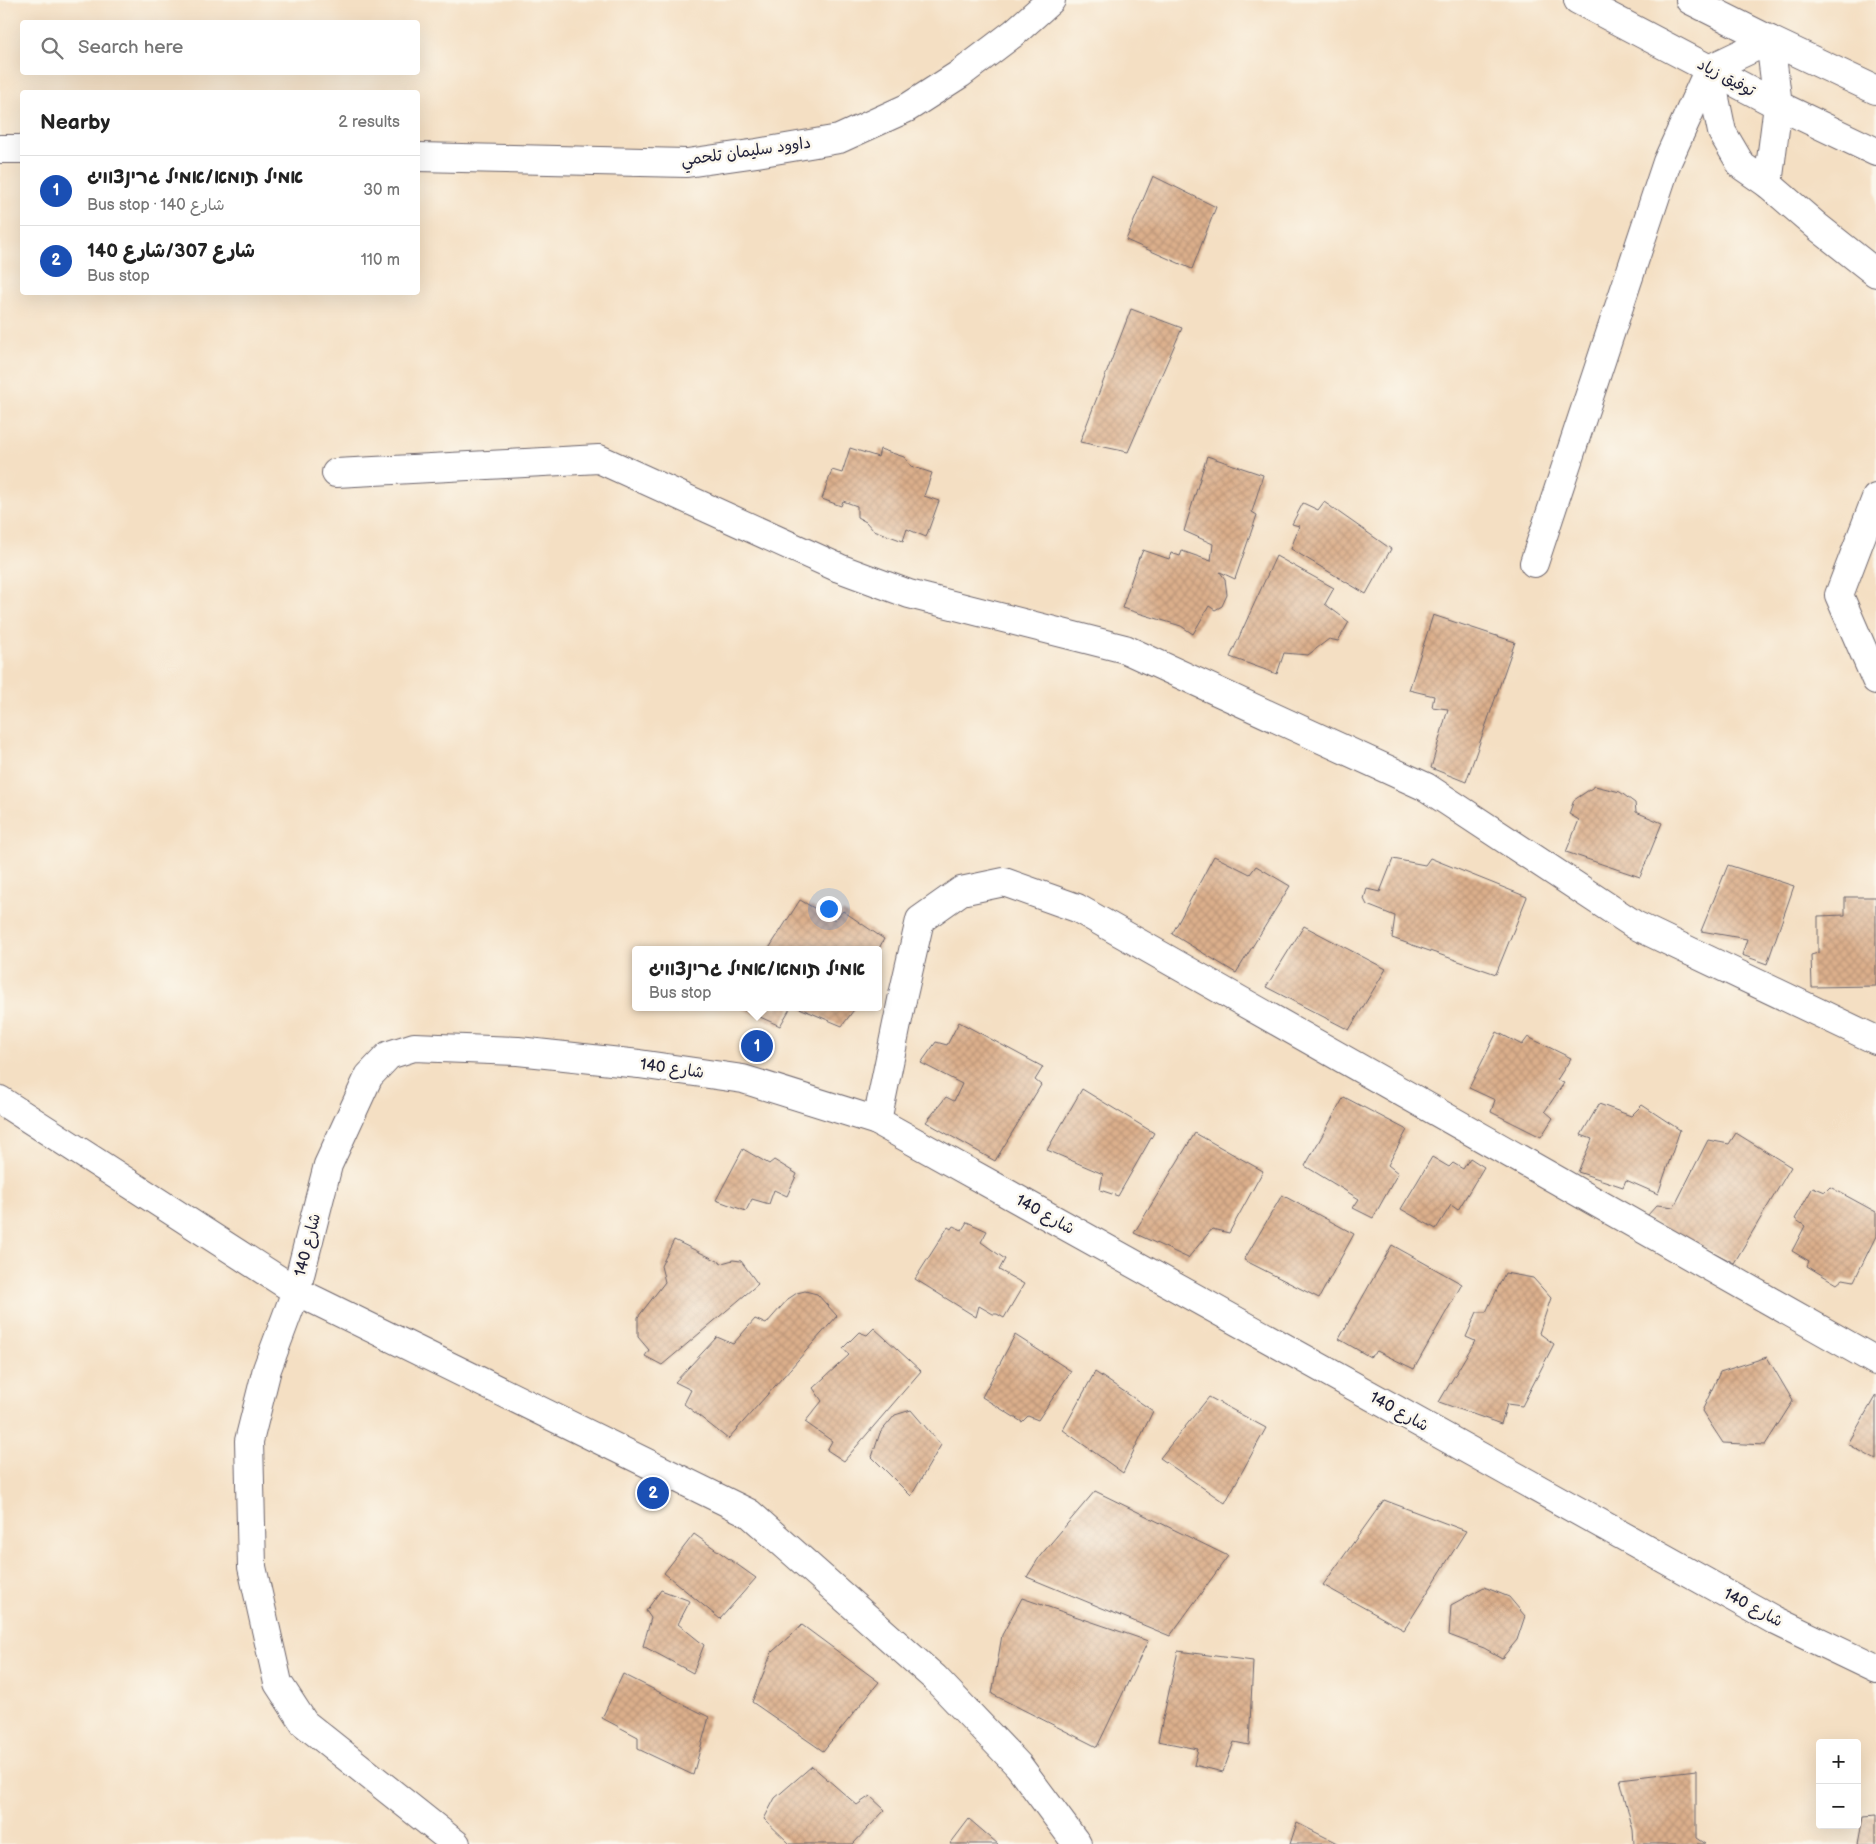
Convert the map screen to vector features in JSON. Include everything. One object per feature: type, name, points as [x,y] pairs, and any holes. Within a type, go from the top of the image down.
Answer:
[{"type":"street","name":"داوود سليمان تلحمي","points":[[1014,33],[1039,0]]},
{"type":"street","name":"داوود سليمان تلحمي","points":[[420,157],[687,163],[839,139],[907,108],[960,74],[1014,33],[1051,0]]},
{"type":"street","name":"توفيق زياد","points":[[1578,0],[1778,106],[1876,152]]},
{"type":"street","points":[[1690,0],[1876,90]]},
{"type":"street","points":[[1534,563],[1667,162],[1709,69],[1770,40]]},
{"type":"street","points":[[1768,184],[1778,106],[1770,40]]},
{"type":"street","points":[[1709,69],[1722,132],[1742,166],[1768,184],[1819,228],[1876,273]]},
{"type":"street","points":[[0,149],[20,149]]},
{"type":"street","points":[[336,473],[600,459],[840,568],[909,594],[1125,649],[1426,788],[1635,925],[1876,1040]]},
{"type":"street","points":[[1876,498],[1839,595],[1876,680]]},
{"type":"street","points":[[877,1122],[902,995],[920,920],[961,891],[1004,882],[1077,908],[1876,1361]]},
{"type":"street","name":"شارع 140","points":[[456,1844],[304,1723],[278,1683],[252,1567],[249,1441],[267,1369],[296,1291],[328,1165],[369,1076],[389,1055],[414,1047],[518,1051],[639,1064],[744,1079],[877,1122],[1774,1620],[1876,1669]]},
{"type":"street","points":[[0,1100],[296,1291],[749,1513],[936,1678],[1018,1766],[1077,1844]]},
{"type":"building","points":[[1153,176],[1216,207],[1192,269],[1126,240]]},
{"type":"building","points":[[1131,309],[1182,328],[1128,452],[1080,442]]},
{"type":"building","points":[[850,448],[878,457],[880,449],[904,457],[911,466],[932,473],[924,496],[939,501],[926,537],[907,529],[903,541],[873,530],[866,522],[857,517],[857,506],[843,501],[841,506],[822,499],[832,470],[842,473]]},
{"type":"building","points":[[1207,456],[1263,475],[1252,512],[1257,515],[1235,579],[1220,572],[1225,579],[1227,595],[1222,606],[1215,610],[1209,606],[1193,634],[1181,626],[1122,608],[1143,550],[1169,559],[1171,553],[1180,556],[1182,551],[1211,561],[1213,544],[1184,531]]},
{"type":"building","points":[[1324,502],[1391,549],[1366,594],[1291,549],[1299,526],[1292,524],[1303,503],[1318,510]]},
{"type":"building","points":[[1276,556],[1334,588],[1325,604],[1349,622],[1338,641],[1329,639],[1308,655],[1284,653],[1277,674],[1230,657]]},
{"type":"building","points":[[1433,615],[1515,642],[1466,782],[1431,768],[1448,709],[1432,707],[1434,696],[1409,690]]},
{"type":"building","points":[[1595,786],[1620,792],[1635,803],[1636,812],[1662,823],[1640,877],[1566,852],[1579,820],[1569,814],[1574,800]]},
{"type":"building","points":[[1214,856],[1250,874],[1256,866],[1290,886],[1236,973],[1172,934]]},
{"type":"building","points":[[1430,858],[1527,897],[1496,974],[1392,938],[1395,916],[1367,905],[1364,899],[1367,889],[1380,892],[1393,859],[1425,865]]},
{"type":"building","points":[[1728,865],[1794,886],[1767,964],[1742,955],[1747,939],[1701,931]]},
{"type":"building","points":[[1845,897],[1876,897],[1876,986],[1812,987],[1811,955],[1818,953],[1818,916],[1845,915]]},
{"type":"building","points":[[800,900],[835,920],[843,911],[884,939],[880,946],[771,946]]},
{"type":"building","points":[[1304,926],[1386,969],[1349,1030],[1266,987]]},
{"type":"building","points":[[747,1011],[789,1011],[780,1026]]},
{"type":"building","points":[[806,1011],[853,1011],[842,1026]]},
{"type":"building","points":[[959,1022],[1043,1067],[1035,1080],[1041,1085],[995,1161],[926,1122],[946,1097],[954,1101],[962,1084],[921,1063],[936,1042],[947,1045]]},
{"type":"building","points":[[1497,1032],[1522,1045],[1528,1037],[1571,1058],[1557,1080],[1564,1083],[1545,1111],[1553,1118],[1541,1137],[1491,1112],[1495,1100],[1469,1088]]},
{"type":"building","points":[[1082,1089],[1154,1133],[1118,1196],[1100,1190],[1103,1174],[1047,1150]]},
{"type":"building","points":[[1344,1097],[1407,1130],[1388,1165],[1398,1173],[1373,1218],[1353,1208],[1359,1199],[1305,1166]]},
{"type":"building","points":[[1599,1104],[1631,1116],[1642,1105],[1680,1130],[1658,1194],[1626,1180],[1623,1187],[1578,1172],[1592,1139],[1581,1135]]},
{"type":"building","points":[[1195,1133],[1263,1171],[1229,1233],[1212,1229],[1188,1258],[1134,1233]]},
{"type":"building","points":[[1736,1133],[1791,1167],[1734,1263],[1646,1217],[1657,1205],[1674,1207],[1708,1140],[1729,1144]]},
{"type":"building","points":[[743,1149],[769,1164],[774,1160],[797,1174],[787,1196],[774,1190],[769,1204],[752,1199],[746,1211],[716,1200]]},
{"type":"building","points":[[1432,1157],[1449,1167],[1453,1163],[1463,1169],[1470,1158],[1484,1167],[1458,1210],[1451,1205],[1436,1229],[1401,1209]]},
{"type":"building","points":[[1813,1187],[1825,1192],[1830,1187],[1876,1212],[1876,1236],[1854,1281],[1843,1279],[1837,1284],[1807,1266],[1809,1261],[1792,1251],[1805,1226],[1795,1219]]},
{"type":"building","points":[[1282,1195],[1354,1234],[1319,1298],[1244,1260]]},
{"type":"building","points":[[967,1222],[987,1231],[981,1242],[1005,1259],[999,1270],[1024,1284],[1004,1318],[979,1306],[976,1317],[915,1279],[948,1227],[951,1229],[953,1226],[962,1230]]},
{"type":"building","points":[[674,1240],[722,1263],[733,1260],[741,1261],[758,1284],[662,1365],[645,1356],[649,1350],[638,1337],[638,1317],[665,1282],[661,1266]]},
{"type":"building","points":[[1392,1245],[1462,1284],[1414,1369],[1377,1351],[1370,1357],[1339,1339]]},
{"type":"building","points":[[1505,1273],[1533,1278],[1551,1298],[1539,1333],[1554,1344],[1522,1406],[1507,1404],[1501,1424],[1439,1402],[1475,1341],[1466,1337],[1477,1312],[1486,1312]]},
{"type":"building","points":[[805,1291],[817,1294],[837,1316],[728,1439],[684,1404],[691,1390],[675,1382],[717,1337],[733,1344],[755,1319],[766,1324],[788,1299],[797,1293]]},
{"type":"building","points":[[874,1328],[921,1371],[844,1461],[827,1450],[832,1441],[805,1422],[822,1401],[813,1388],[849,1355],[843,1348],[859,1332],[867,1335]]},
{"type":"building","points":[[1015,1335],[1071,1371],[1038,1420],[1028,1416],[1022,1422],[982,1397]]},
{"type":"building","points":[[1767,1357],[1793,1401],[1765,1445],[1723,1443],[1702,1411],[1720,1372]]},
{"type":"building","points":[[1095,1372],[1153,1411],[1123,1473],[1063,1430]]},
{"type":"building","points":[[1876,1395],[1876,1460],[1848,1444]]},
{"type":"building","points":[[1209,1397],[1266,1428],[1225,1503],[1160,1458]]},
{"type":"building","points":[[911,1410],[941,1445],[911,1496],[872,1457],[880,1433],[895,1415]]},
{"type":"building","points":[[1095,1491],[1228,1556],[1170,1636],[1027,1577],[1040,1556]]},
{"type":"building","points":[[1384,1500],[1466,1531],[1404,1630],[1323,1585]]},
{"type":"building","points":[[694,1534],[756,1578],[720,1619],[664,1573]]},
{"type":"building","points":[[1484,1587],[1509,1597],[1525,1616],[1517,1640],[1502,1658],[1484,1648],[1449,1635],[1451,1605]]},
{"type":"building","points":[[661,1590],[690,1601],[678,1624],[704,1645],[693,1673],[643,1646],[651,1618],[646,1611]]},
{"type":"building","points":[[1022,1598],[1148,1641],[1097,1747],[992,1694],[1002,1635]]},
{"type":"building","points":[[802,1625],[879,1682],[823,1751],[752,1702],[772,1652]]},
{"type":"building","points":[[1178,1651],[1253,1661],[1249,1745],[1234,1742],[1223,1772],[1194,1765],[1198,1749],[1158,1741]]},
{"type":"building","points":[[623,1674],[709,1717],[693,1775],[638,1749],[638,1737],[602,1718]]},
{"type":"building","points":[[812,1766],[857,1805],[870,1796],[885,1810],[853,1844],[790,1844],[764,1819],[775,1798]]},
{"type":"building","points":[[1696,1770],[1696,1838],[1705,1844],[1634,1844],[1633,1830],[1620,1779]]},
{"type":"building","points":[[1876,1816],[1876,1844],[1858,1844],[1863,1817]]},
{"type":"building","points":[[969,1819],[998,1844],[950,1844]]},
{"type":"building","points":[[1297,1823],[1339,1844],[1290,1844]]},
{"type":"place","name":"אמיל תומא/אמיל גרינצוויג","points":[[757,1046]]},
{"type":"place","name":"شارع 307/شارع 140","points":[[653,1493]]}]
